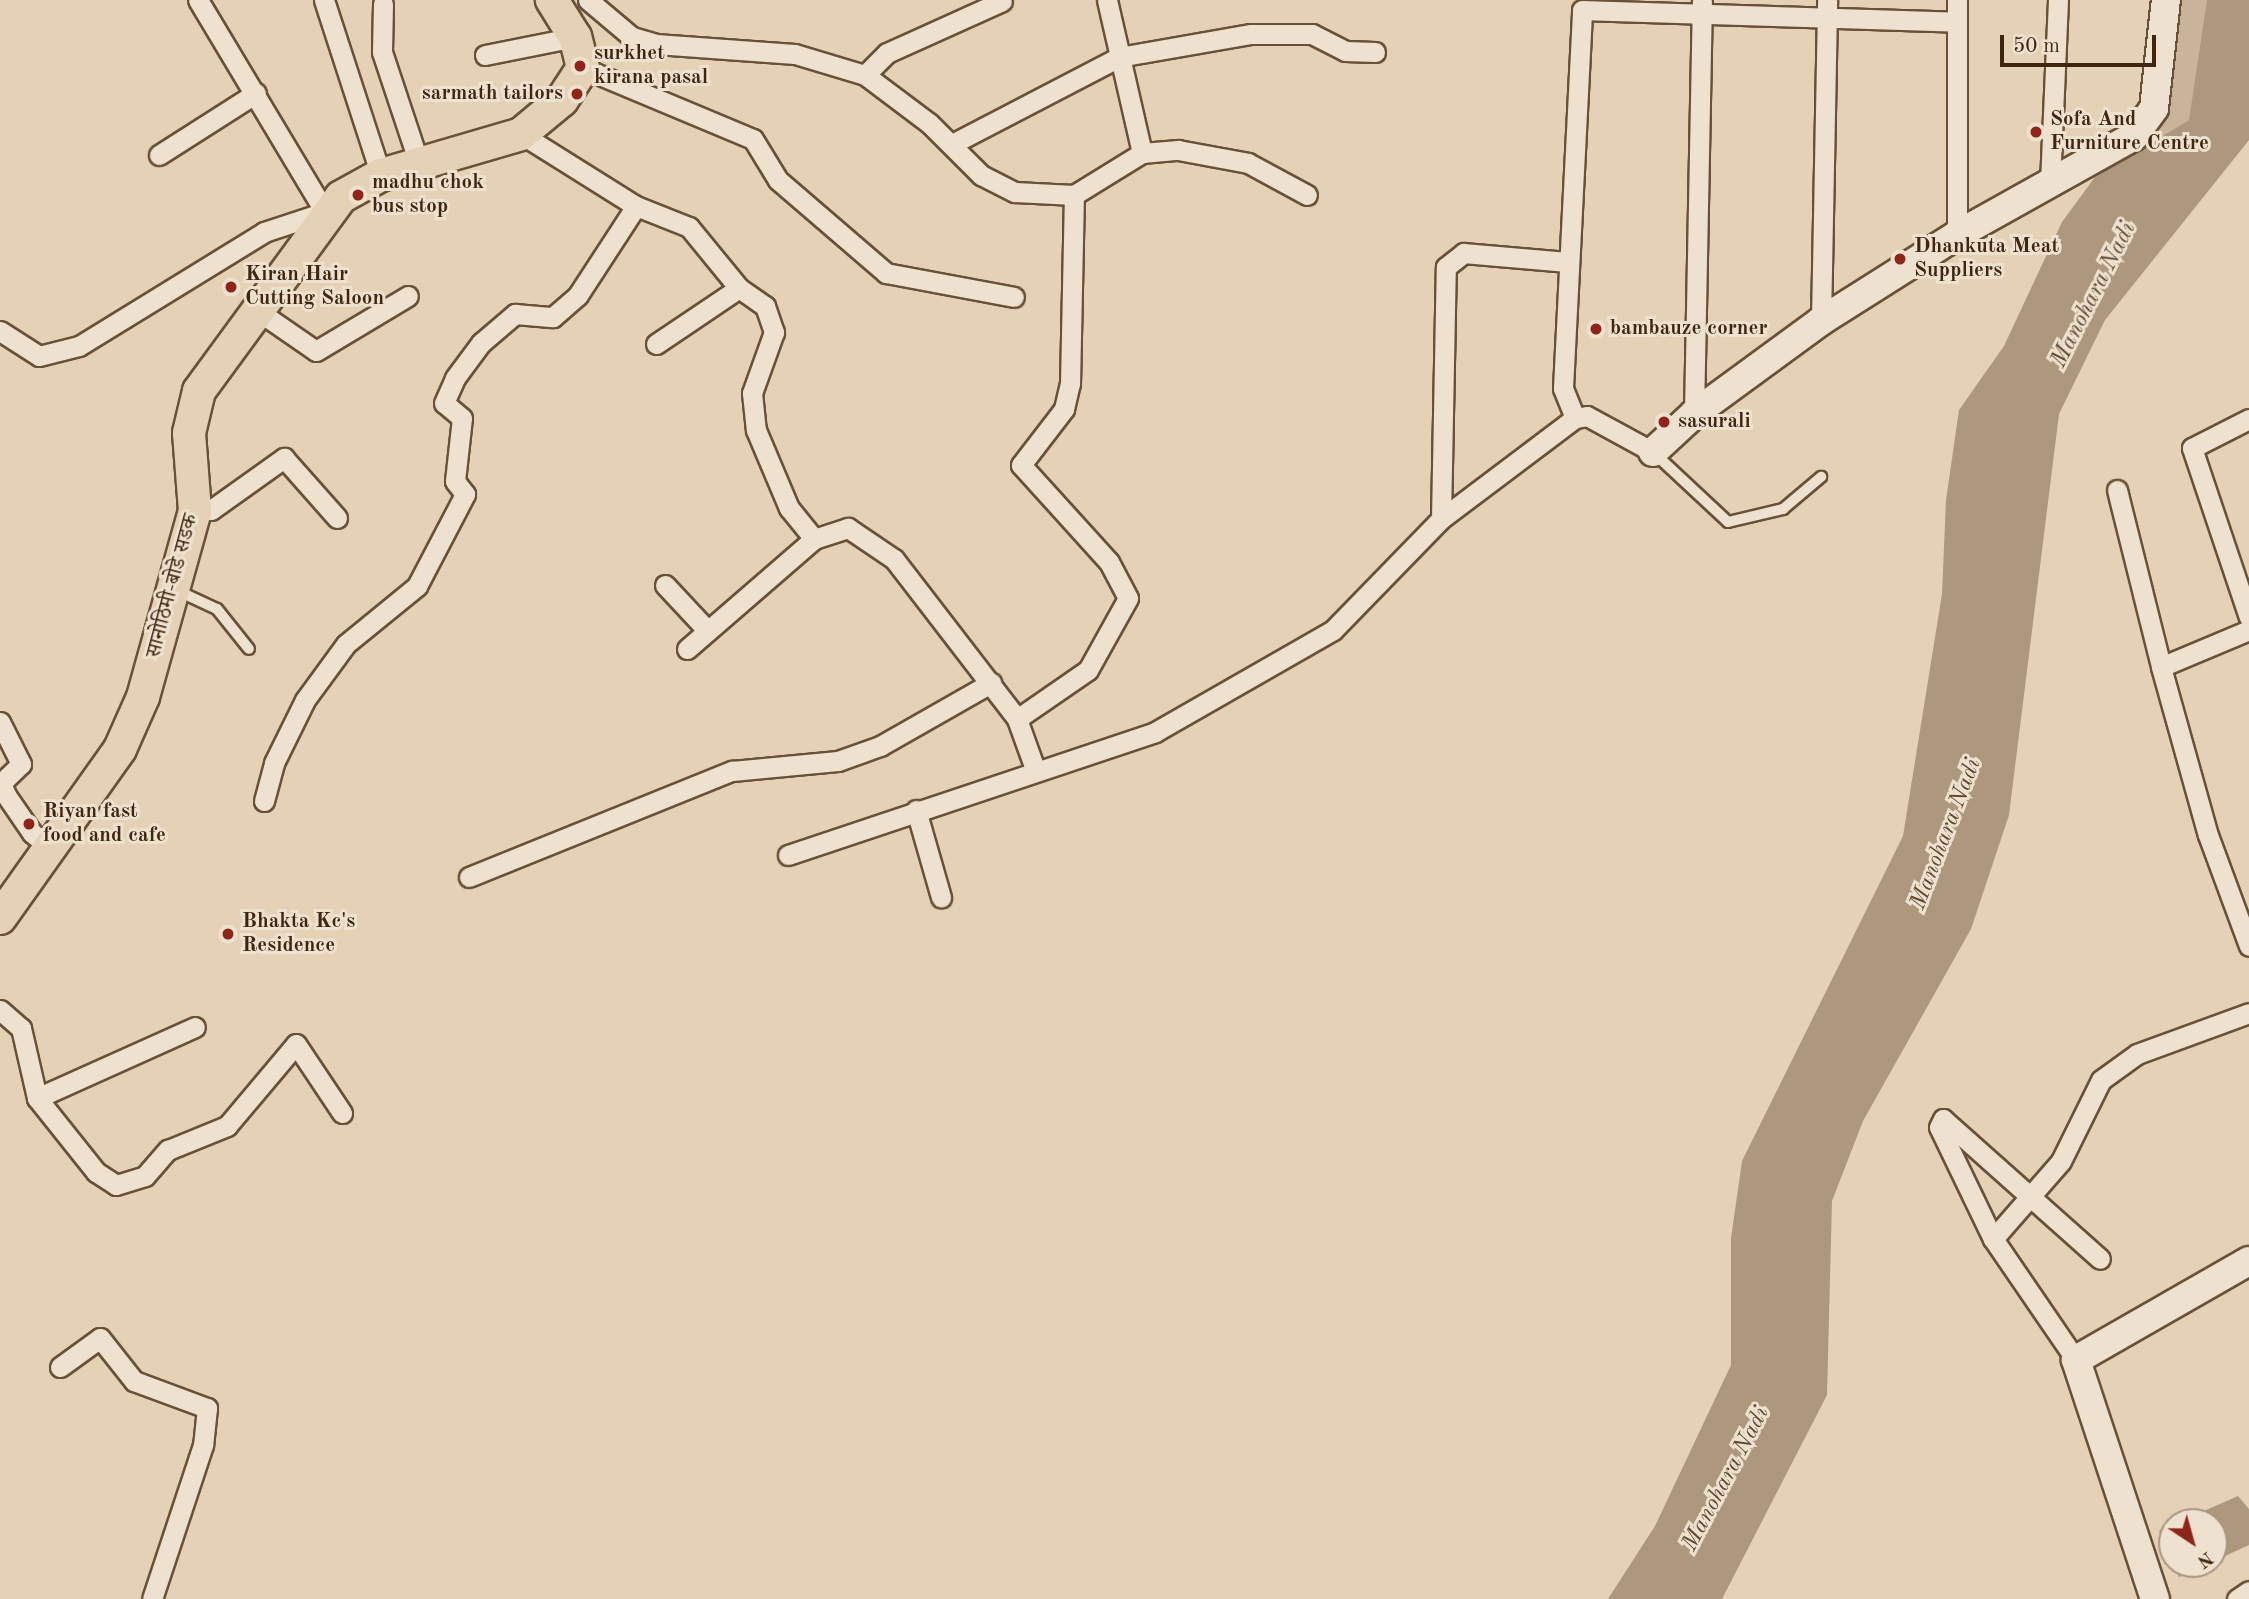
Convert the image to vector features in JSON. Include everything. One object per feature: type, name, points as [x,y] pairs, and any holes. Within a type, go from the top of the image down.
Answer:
[{"type":"main road","points":[[552,0],[575,37],[583,68]]},
{"type":"main road","name":"सानोठिमी-बोडे सडक","points":[[0,918],[120,749],[143,697],[195,511],[191,414],[199,391],[258,311],[325,212],[381,175],[521,134],[562,100],[583,68]]},
{"type":"street","points":[[0,331],[39,356],[79,346],[264,232],[325,212],[198,0]]},
{"type":"street","points":[[324,0],[381,175]]},
{"type":"street","points":[[588,0],[632,37],[656,44],[795,54],[865,75],[952,144],[981,175],[1007,189],[1056,199],[1074,195],[1142,153],[1218,156],[1248,163],[1307,195]]},
{"type":"street","points":[[1107,0],[1142,153]]},
{"type":"street","points":[[1956,235],[1957,0]]},
{"type":"street","points":[[2050,183],[2057,0]]},
{"type":"street","points":[[788,855],[1035,769],[1155,732],[1333,630],[1441,519],[1576,418],[1587,416],[1653,453],[1694,414],[1821,321],[1956,235],[2050,183],[2147,123],[2166,0]]},
{"type":"street","points":[[865,75],[887,53],[1002,1]]},
{"type":"street","points":[[383,4],[382,52],[419,163]]},
{"type":"street","points":[[1576,418],[1563,388],[1567,262],[1583,5],[1827,9],[1956,22]]},
{"type":"street","points":[[1694,414],[1702,6]]},
{"type":"street","points":[[1821,321],[1827,9]]},
{"type":"street","points":[[952,144],[1119,57],[1251,34],[1312,34],[1345,51],[1376,51]]},
{"type":"street","points":[[485,55],[575,37]]},
{"type":"street","points":[[583,68],[753,139],[778,180],[886,273],[1014,297]]},
{"type":"street","points":[[159,155],[256,93]]},
{"type":"street","points":[[521,134],[636,206],[689,227],[739,288],[765,306],[774,332],[752,393],[766,464],[814,539]]},
{"type":"street","points":[[1017,719],[1088,670],[1128,598],[1109,562],[1021,465],[1064,409],[1070,384],[1074,195]]},
{"type":"street","points":[[264,801],[305,700],[346,644],[417,586],[465,494],[455,481],[461,418],[444,403],[455,378],[481,343],[515,314],[553,317],[578,295],[636,206]]},
{"type":"street","points":[[1441,519],[1446,267],[1464,253],[1567,262]]},
{"type":"street","points":[[656,344],[739,288]]},
{"type":"street","points":[[258,311],[316,351],[408,296]]},
{"type":"street","points":[[2249,419],[2192,448],[2249,617]]},
{"type":"street","points":[[195,511],[211,510],[284,458],[337,518]]},
{"type":"street","points":[[2117,490],[2161,667],[2208,835],[2249,946]]},
{"type":"street","points":[[687,649],[814,539],[848,528],[877,542],[991,682],[1017,719],[1035,769]]},
{"type":"street","points":[[665,585],[707,630]]},
{"type":"street","points":[[2161,667],[2249,630]]},
{"type":"street","points":[[469,877],[732,771],[838,761],[880,746],[991,682]]},
{"type":"street","points":[[0,722],[21,764],[1,783],[32,833],[51,848]]},
{"type":"street","points":[[916,810],[941,897]]},
{"type":"street","points":[[0,1010],[21,1028],[37,1098],[96,1172],[116,1185],[145,1176],[168,1150],[227,1126],[296,1044],[342,1113]]},
{"type":"street","points":[[1993,1239],[2034,1196],[2061,1161],[2101,1080],[2137,1054],[2249,1013]]},
{"type":"street","points":[[37,1098],[195,1027]]},
{"type":"street","points":[[2100,1259],[2034,1196],[1943,1119],[1939,1127],[1993,1239],[2076,1360],[2155,1599]]},
{"type":"street","points":[[2076,1360],[2249,1261]]},
{"type":"street","points":[[60,1367],[100,1338],[134,1381],[207,1408],[203,1445],[152,1599]]},
{"type":"street","points":[[2237,1599],[2249,1591]]},
{"type":"lane","points":[[1653,453],[1728,522],[1783,509],[1821,477]]},
{"type":"lane","points":[[173,589],[218,609],[249,649]]},
{"type":"shaded area","points":[[2178,0],[2207,0],[2203,62],[2189,120],[2159,139]]},
{"type":"water","name":"Manohara Nadi","points":[[2207,0],[2249,0],[2249,140],[2105,320],[2059,414],[2009,815],[1971,929],[1863,1121],[1832,1201],[1827,1395],[1722,1599],[1608,1599],[1655,1526],[1731,1365],[1731,1238],[1742,1161],[1903,836],[1942,594],[1946,500],[1959,410],[2004,346],[2062,222],[2095,177],[2189,120]]},
{"type":"water","points":[[2238,1496],[2249,1509],[2249,1545],[2228,1555],[2228,1508],[2211,1508]]},
{"type":"place","name":"surkhet kirana pasal","points":[[580,66]]},
{"type":"place","name":"sarmath tailors","points":[[577,94]]},
{"type":"place","name":"Sofa And Furniture Centre","points":[[2036,132]]},
{"type":"place","name":"madhu chok bus stop","points":[[358,195]]},
{"type":"place","name":"Dhankuta Meat Suppliers","points":[[1900,259]]},
{"type":"place","name":"Kiran Hair Cutting Saloon","points":[[231,287]]},
{"type":"place","name":"bambauze corner","points":[[1596,329]]},
{"type":"place","name":"sasurali","points":[[1664,422]]},
{"type":"place","name":"Riyan fast food and cafe","points":[[29,824]]},
{"type":"place","name":"Bhakta Kc's Residence","points":[[228,934]]}]
